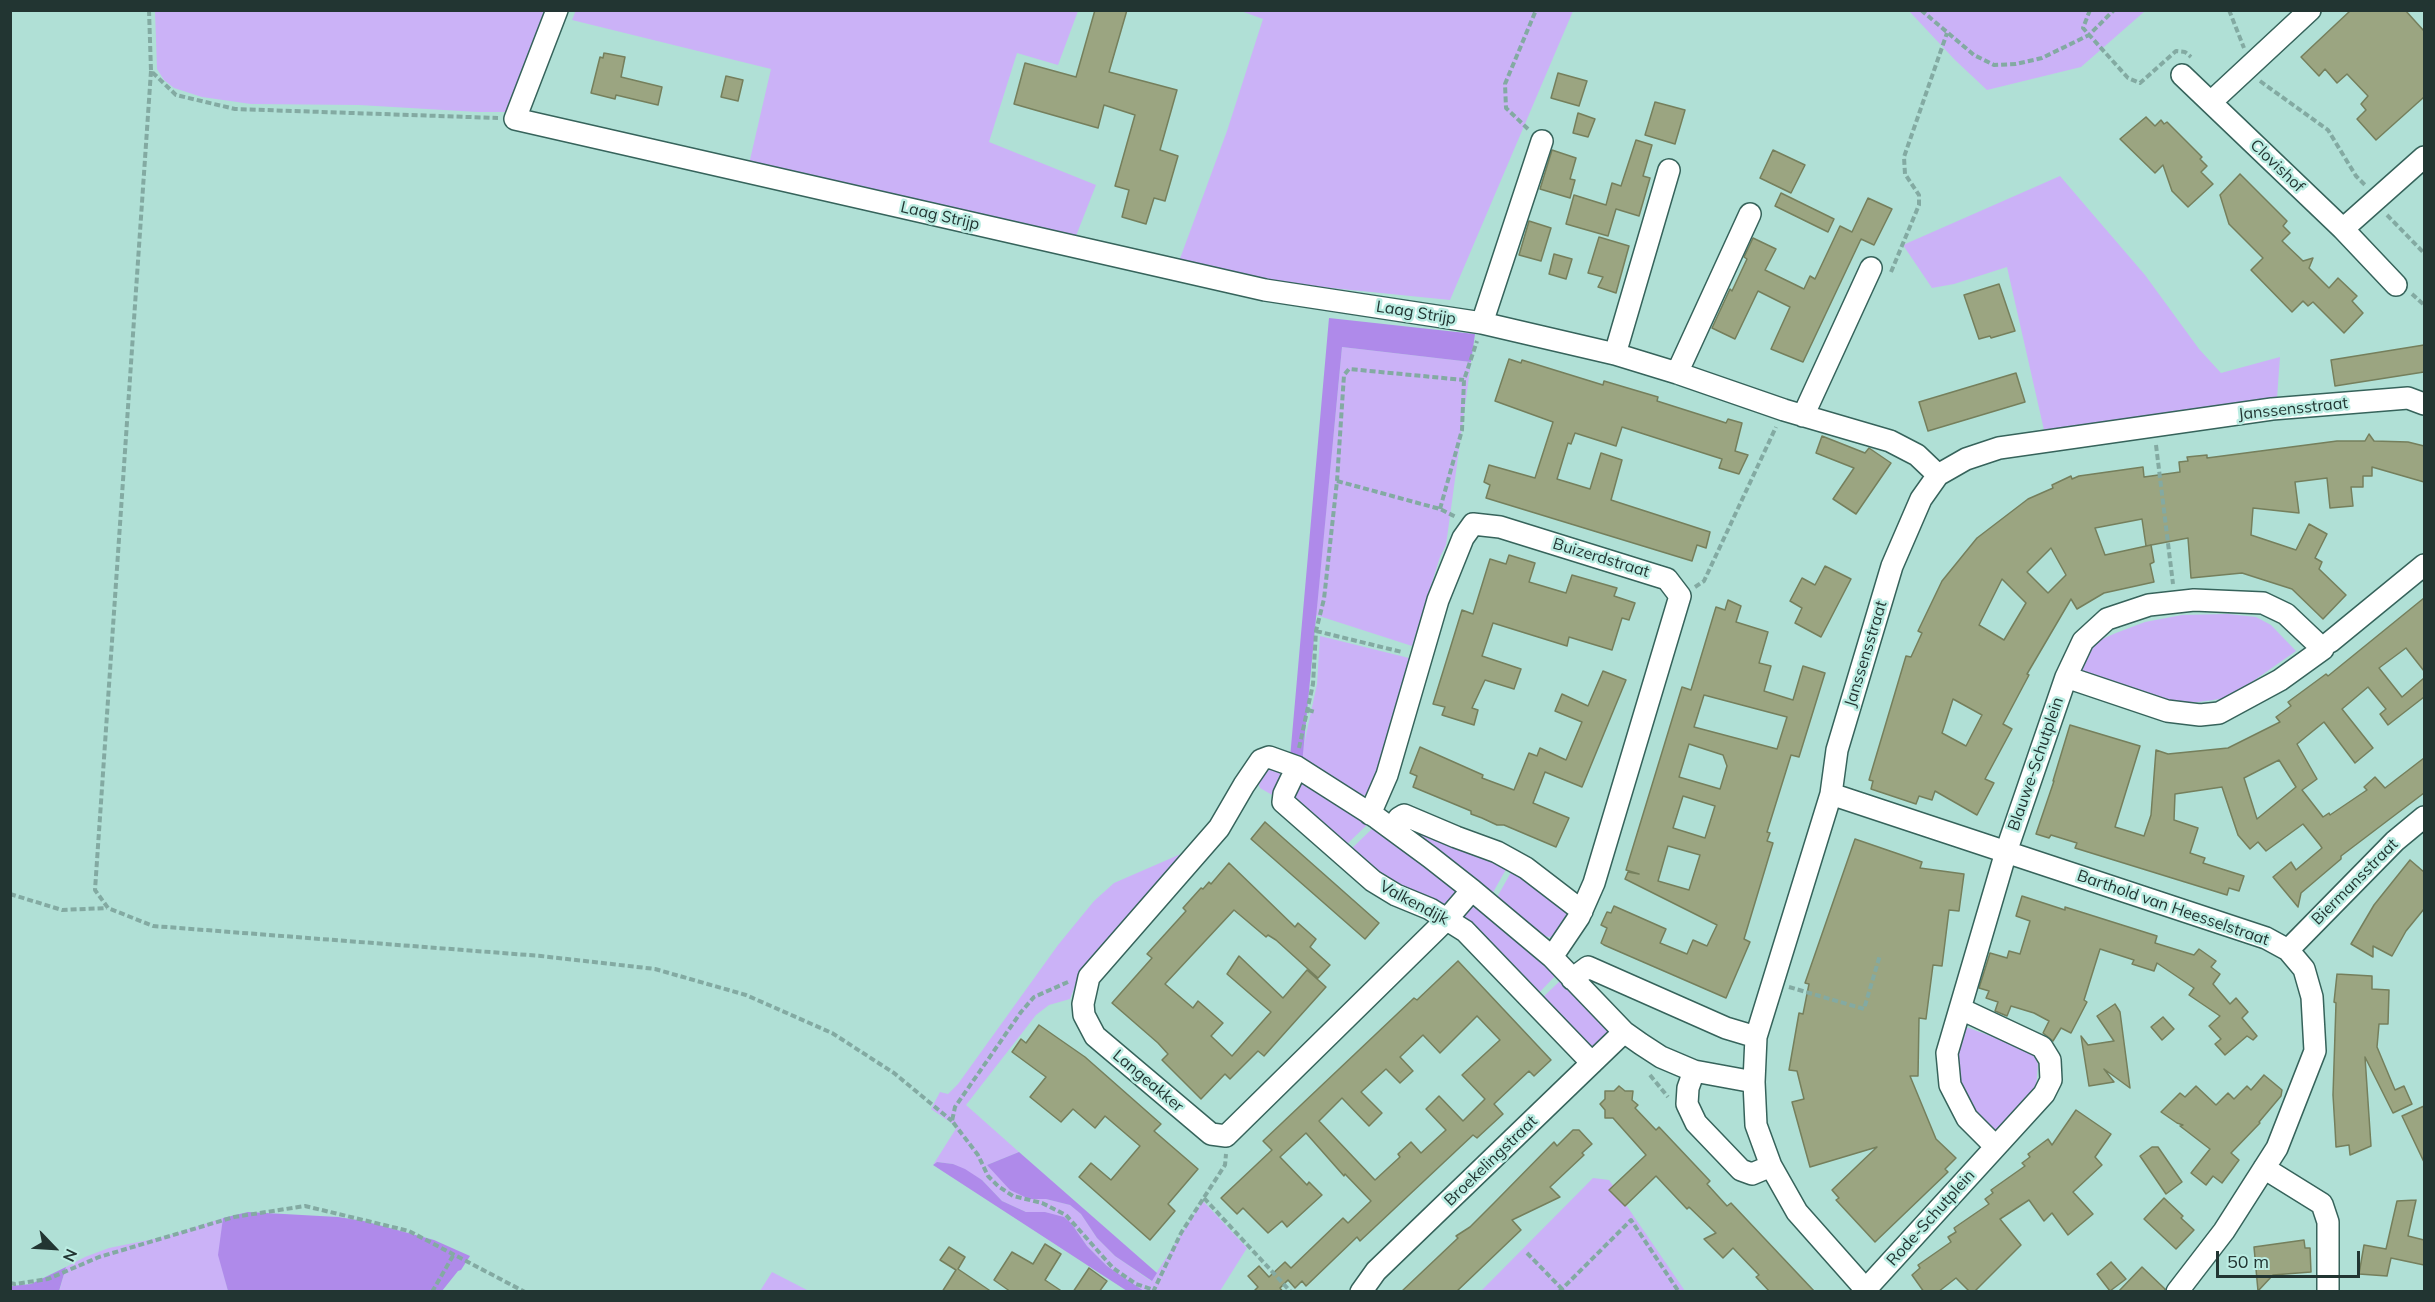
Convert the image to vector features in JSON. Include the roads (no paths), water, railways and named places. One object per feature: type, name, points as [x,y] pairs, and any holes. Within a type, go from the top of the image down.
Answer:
[{"type":"street","name":"Laag Strijp","points":[[557,10],[515,119],[1265,290],[1482,323],[1615,354],[1794,413],[1890,441],[1917,455],[1938,474]]},
{"type":"street","points":[[2211,102],[2310,10]]},
{"type":"street","name":"Clovishof","points":[[2188,67],[2211,102],[2343,229],[2396,285]]},
{"type":"street","points":[[1482,323],[1542,141]]},
{"type":"street","points":[[2343,229],[2424,157]]},
{"type":"street","points":[[1615,354],[1669,170]]},
{"type":"street","points":[[1677,373],[1750,213]]},
{"type":"street","points":[[1794,413],[1880,273]]},
{"type":"street","name":"Janssensstraat","points":[[1867,1290],[1797,1212],[1770,1166],[1756,1125],[1754,1082],[1756,1037],[1831,794],[1837,750],[1892,566],[1921,498],[1938,474],[1966,459],[1999,448],[2272,409],[2408,398],[2424,404]]},
{"type":"street","name":"Buizerdstraat","points":[[1370,814],[1387,775],[1438,600],[1463,538],[1473,524],[1500,527],[1667,579],[1680,596],[1594,883],[1582,911]]},
{"type":"street","points":[[2330,642],[2424,565]]},
{"type":"street","name":"Blauwe-Schutplein","points":[[2006,852],[2066,677],[2083,641],[2107,619],[2149,605],[2194,600],[2263,603],[2286,614],[2323,649],[2270,685],[2219,713],[2200,715],[2167,711],[2066,677]]},
{"type":"street","name":"Langeakker","points":[[1296,766],[1269,757],[1261,760],[1244,784],[1219,828],[1086,982],[1084,1015],[1095,1036],[1211,1134],[1226,1136],[1447,919]]},
{"type":"street","points":[[1296,766],[1392,829],[1472,890],[1552,957],[1624,1032],[1661,1057],[1694,1071],[1754,1082]]},
{"type":"street","name":"Valkendijk","points":[[1296,766],[1283,802],[1373,881],[1447,919],[1465,931],[1592,1063]]},
{"type":"street","name":"Barthold van Heesselstraat","points":[[1831,794],[2266,938],[2288,950],[2304,969],[2312,997],[2315,1051],[2277,1148],[2224,1231],[2177,1292]]},
{"type":"street","points":[[1392,829],[1399,818],[1404,815],[1497,852],[1526,868],[1582,911],[1552,957]]},
{"type":"street","name":"Biermansstraat","points":[[2288,950],[2395,841],[2424,817]]},
{"type":"street","points":[[1995,1146],[1966,1118],[1950,1086],[1947,1053],[2006,852]]},
{"type":"street","points":[[1447,919],[1472,890]]},
{"type":"street","points":[[1572,979],[1588,967],[1726,1028],[1756,1037]]},
{"type":"street","name":"Rode-Schutplein","points":[[1867,1290],[2044,1094],[2051,1080],[2050,1060],[2042,1047],[1961,1009]]},
{"type":"street","name":"Broekelingstraat","points":[[1361,1292],[1376,1271],[1624,1032]]},
{"type":"street","points":[[1694,1071],[1688,1088],[1687,1102],[1696,1123],[1741,1170],[1752,1173],[1770,1166]]},
{"type":"street","points":[[2264,1168],[2322,1204],[2328,1222],[2328,1292]]}]
